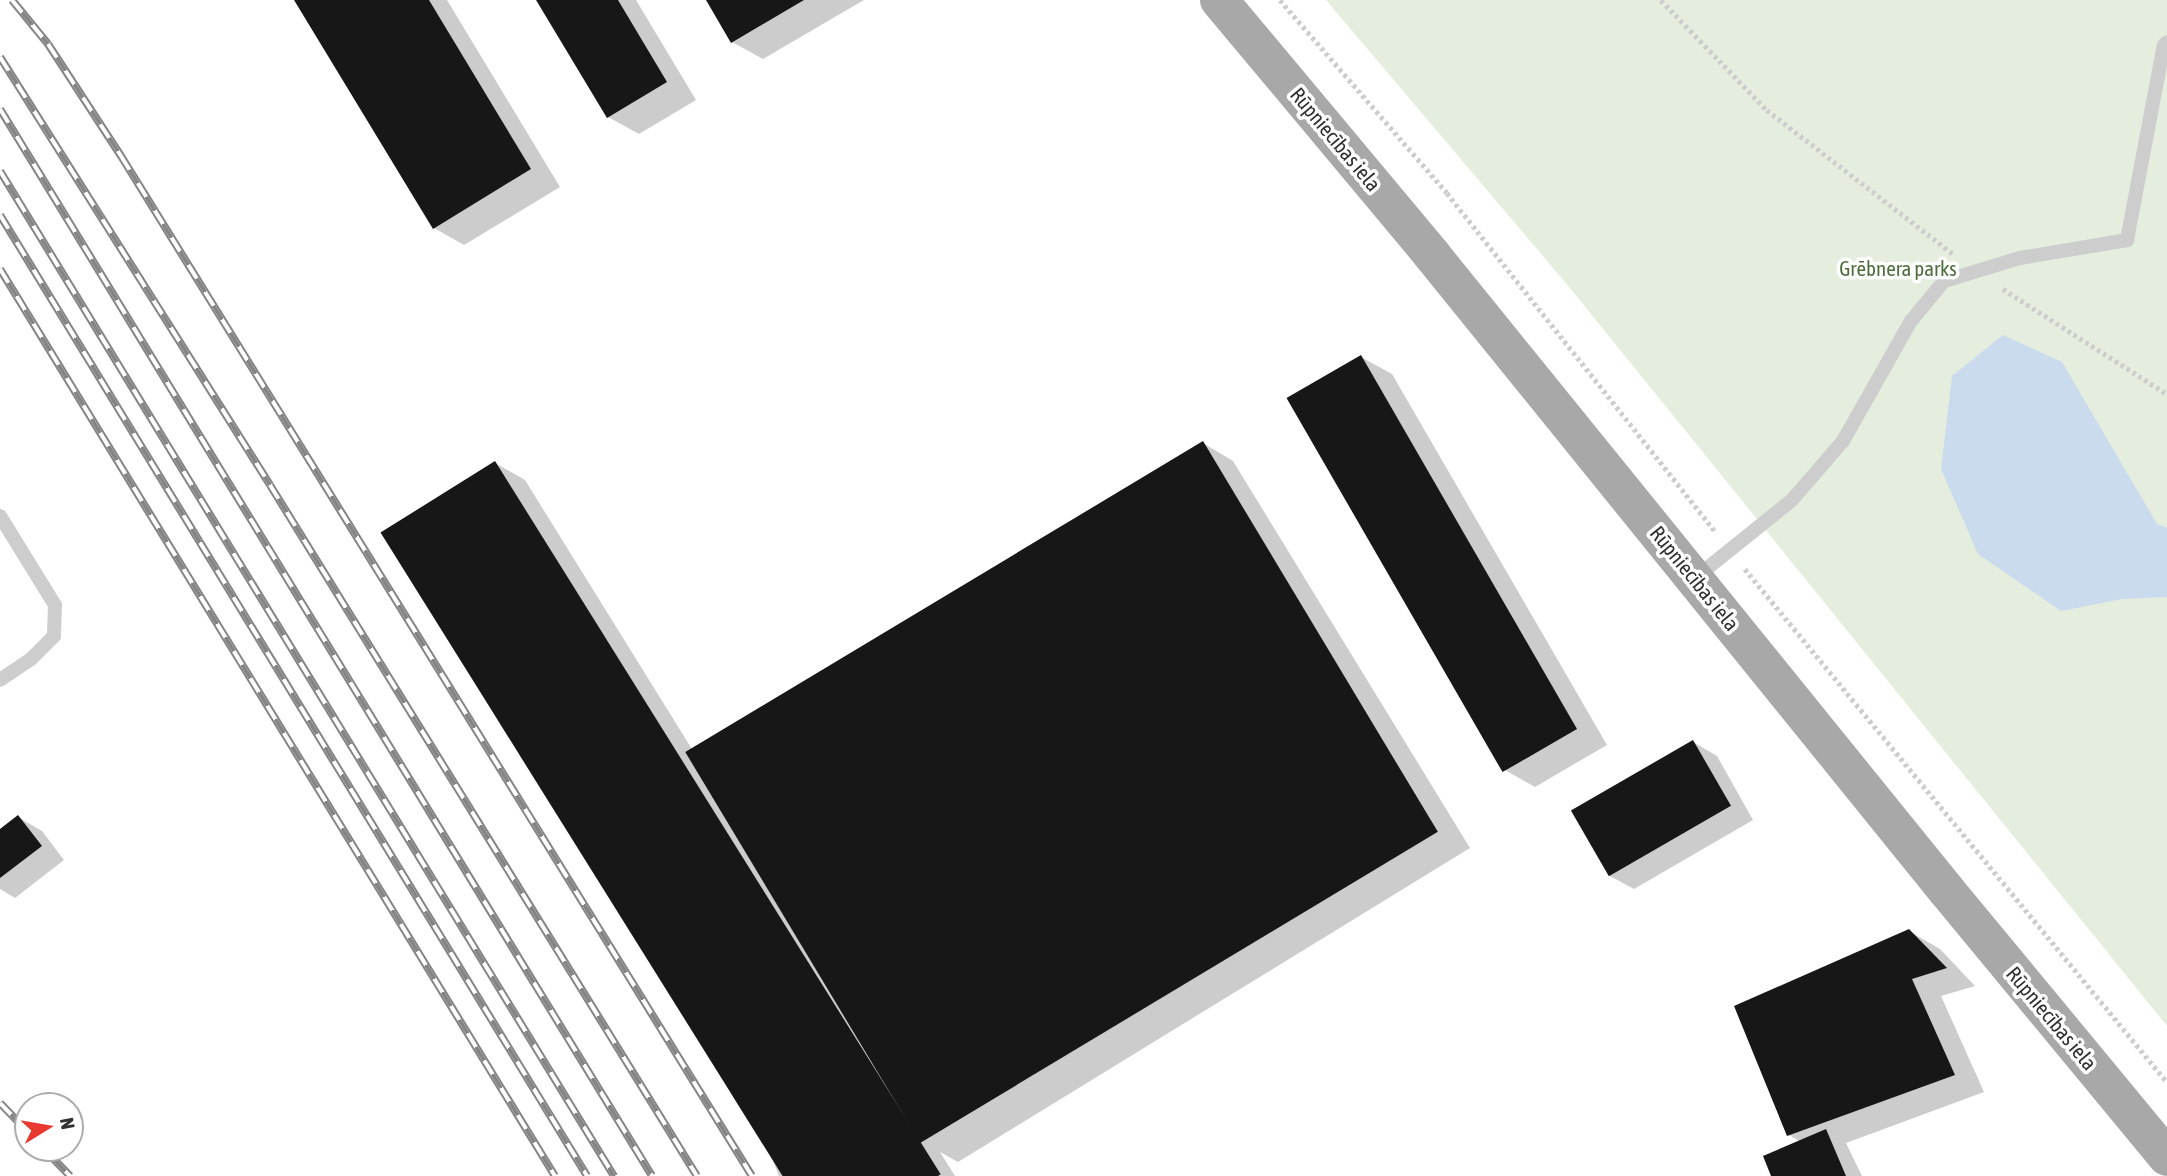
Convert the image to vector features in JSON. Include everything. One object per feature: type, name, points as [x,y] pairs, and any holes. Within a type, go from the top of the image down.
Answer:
[{"type":"main road","name":"Rūpniecības iela","points":[[1220,0],[2167,1157]]},
{"type":"lane","points":[[1695,578],[1792,500],[1843,441],[1911,321],[1944,281],[2020,258],[2127,240],[2164,45],[2167,42]]},
{"type":"lane","points":[[0,516],[55,605],[54,636],[31,659],[0,680]]},
{"type":"path","points":[[1661,0],[1768,110],[1975,272],[2167,394]]},
{"type":"green space","name":"Grēbnera parks","points":[[1326,0],[2167,0],[2167,1026],[1570,288]]},
{"type":"water","points":[[2003,335],[2062,362],[2157,524],[2167,528],[2167,597],[2122,599],[2061,611],[1978,554],[1941,469],[1952,376]]},
{"type":"building","points":[[294,0],[429,0],[531,169],[433,229]]},
{"type":"building","points":[[536,0],[618,0],[667,82],[607,118]]},
{"type":"building","points":[[706,0],[804,0],[731,43]]},
{"type":"building","points":[[1361,355],[1577,729],[1503,772],[1287,398]]},
{"type":"building","points":[[1203,441],[1438,832],[920,1143],[685,752]]},
{"type":"building","points":[[495,461],[941,1174],[783,1176],[381,533]]},
{"type":"building","points":[[1693,740],[1731,806],[1609,876],[1571,810]]},
{"type":"building","points":[[18,815],[42,846],[0,878],[0,829]]},
{"type":"building","points":[[1909,929],[1947,968],[1912,979],[1955,1075],[1787,1136],[1734,1006]]},
{"type":"building","points":[[1826,1129],[1846,1176],[1771,1176],[1763,1156]]},
{"type":"railway","points":[[12,0],[48,44],[121,156],[752,1176]]},
{"type":"railway","points":[[0,57],[270,485],[697,1176]]},
{"type":"railway","points":[[0,109],[652,1176]]},
{"type":"railway","points":[[0,171],[614,1176]]},
{"type":"railway","points":[[0,215],[587,1176]]},
{"type":"railway","points":[[0,269],[555,1176]]},
{"type":"railway","points":[[0,1103],[14,1118]]},
{"type":"railway","points":[[56,1162],[70,1176]]}]
